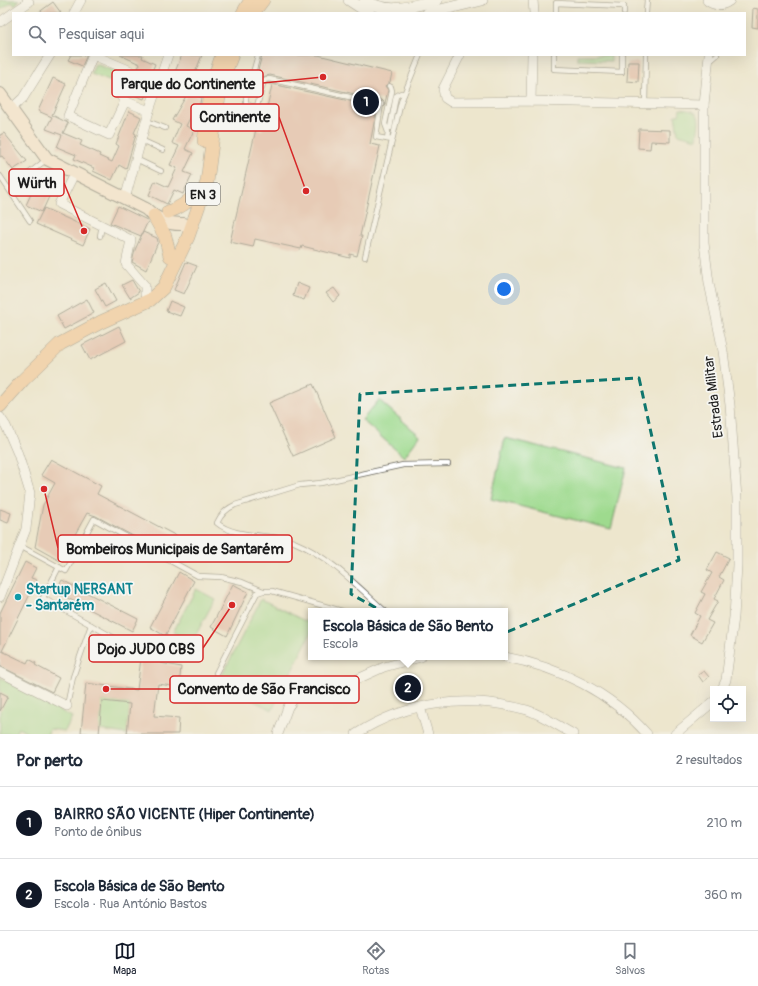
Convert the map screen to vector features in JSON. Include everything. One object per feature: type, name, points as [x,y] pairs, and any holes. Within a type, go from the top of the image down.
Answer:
[{"type":"main road","points":[[244,12],[251,0]]},
{"type":"main road","points":[[254,12],[263,0]]},
{"type":"main road","name":"EN 3","points":[[130,310],[159,282],[170,256],[187,226],[201,175],[210,90],[222,56]]},
{"type":"main road","name":"EN 3","points":[[0,406],[60,344],[101,322],[150,300],[164,287],[187,226],[207,182],[216,112],[223,78],[232,56]]},
{"type":"main road","points":[[0,94],[10,110],[47,159],[175,225],[187,226]]},
{"type":"main road","points":[[150,213],[168,212],[183,205],[196,193]]},
{"type":"main road","points":[[168,212],[178,217],[187,226]]},
{"type":"main road","points":[[150,213],[165,236],[170,256]]},
{"type":"street","points":[[75,12],[81,0]]},
{"type":"street","points":[[349,0],[367,12]]},
{"type":"street","points":[[366,0],[384,9],[399,10],[437,0]]},
{"type":"street","points":[[432,12],[482,0]]},
{"type":"street","points":[[526,0],[533,7]]},
{"type":"street","points":[[14,12],[29,1]]},
{"type":"street","points":[[708,1],[717,4],[727,2]]},
{"type":"street","points":[[708,1],[712,12]]},
{"type":"street","points":[[719,12],[727,2]]},
{"type":"street","points":[[0,22],[12,14]]},
{"type":"street","points":[[10,110],[24,98],[49,56]]},
{"type":"street","points":[[93,56],[68,116],[109,135],[125,101]]},
{"type":"street","points":[[95,56],[129,70],[120,92],[125,101],[149,111]]},
{"type":"street","points":[[126,199],[149,111],[168,56]]},
{"type":"street","points":[[460,56],[443,89],[445,98],[451,102],[531,101],[704,105]]},
{"type":"street","points":[[531,101],[532,56]]},
{"type":"street","name":"Estrada Militar","points":[[709,59],[704,105],[704,244],[709,283],[723,351],[738,498],[737,566],[734,618],[726,680],[723,686]]},
{"type":"street","points":[[74,174],[59,204],[131,240],[126,264],[145,286],[145,295]]},
{"type":"street","points":[[0,417],[6,426],[18,454],[30,493],[26,529],[0,597]]},
{"type":"street","points":[[508,658],[547,668],[578,680],[606,698],[634,720],[647,734]]},
{"type":"street","points":[[278,734],[288,707],[298,693],[329,692],[384,668],[409,660]]},
{"type":"street","points":[[0,672],[67,706]]},
{"type":"street","points":[[356,734],[387,717],[420,707],[438,702],[471,701],[528,710],[573,734]]},
{"type":"street","points":[[675,734],[710,705]]},
{"type":"street","points":[[420,707],[428,734]]},
{"type":"lane","points":[[646,12],[647,0]]},
{"type":"lane","points":[[556,12],[556,3],[624,6],[624,12]]},
{"type":"lane","points":[[455,12],[467,4]]},
{"type":"lane","points":[[258,56],[246,98],[246,103],[250,106],[257,106],[264,80],[270,79],[381,104],[376,137],[392,140]]},
{"type":"lane","points":[[365,257],[404,94],[420,56]]},
{"type":"lane","points":[[554,56],[554,70],[622,72],[622,56]]},
{"type":"lane","points":[[645,103],[646,56]]},
{"type":"lane","points":[[387,139],[388,132],[385,124],[392,91],[391,87],[389,86]]},
{"type":"lane","points":[[390,128],[396,96],[399,93],[404,94]]},
{"type":"lane","points":[[147,121],[165,128]]},
{"type":"lane","points":[[141,140],[163,150]]},
{"type":"lane","points":[[9,189],[47,159]]},
{"type":"lane","points":[[136,159],[161,171]]},
{"type":"lane","points":[[0,176],[30,222]]},
{"type":"lane","points":[[100,236],[102,225]]},
{"type":"lane","points":[[382,608],[323,557],[293,542],[227,530],[217,523],[220,516],[227,509],[300,485],[321,483],[403,465],[448,464]]},
{"type":"lane","points":[[20,546],[66,571],[94,519],[198,576],[221,576],[242,582],[263,591]]},
{"type":"lane","points":[[59,567],[43,598],[125,644]]},
{"type":"lane","points":[[216,673],[257,593],[272,591],[332,608]]},
{"type":"lane","points":[[67,706],[73,677],[91,625]]},
{"type":"highlighted area","points":[[639,378],[679,560],[457,653],[351,594],[360,394]]},
{"type":"green space","points":[[0,0],[19,0],[15,6],[12,2],[0,10]]},
{"type":"green space","points":[[577,56],[611,56],[611,61],[577,60]]},
{"type":"green space","points":[[95,64],[121,73],[117,84],[91,74]]},
{"type":"green space","points":[[680,109],[693,112],[698,117],[699,126],[697,139],[678,134],[675,115],[679,115]]},
{"type":"green space","points":[[379,400],[420,436],[404,457],[362,420]]},
{"type":"green space","points":[[505,438],[626,468],[611,529],[491,499]]},
{"type":"green space","points":[[196,589],[215,599],[192,642],[173,632]]},
{"type":"green space","points":[[261,599],[308,622],[308,639],[272,710],[218,683]]},
{"type":"green space","points":[[0,677],[72,717],[65,731],[49,729],[48,734],[29,734],[18,728],[15,734],[0,734]]},
{"type":"green space","points":[[102,701],[130,704],[127,734],[99,730]]},
{"type":"building","points":[[53,2],[60,12],[39,12]]},
{"type":"building","points":[[753,8],[758,9],[758,28],[752,27]]},
{"type":"building","points":[[70,56],[87,56],[82,66],[68,60]]},
{"type":"building","points":[[122,56],[143,56],[142,58],[155,64],[148,81],[151,82],[144,99],[131,94],[138,77],[135,75],[140,64]]},
{"type":"building","points":[[182,56],[202,56],[190,86],[172,79]]},
{"type":"building","points":[[262,56],[322,56],[392,73],[390,82],[385,86],[388,90],[385,103],[382,100],[270,75],[262,77],[259,83],[255,82]]},
{"type":"building","points":[[628,62],[639,62],[638,82],[627,81]]},
{"type":"building","points":[[53,78],[66,84],[52,115],[68,123],[63,133],[82,141],[80,145],[100,154],[99,156],[112,162],[119,146],[116,144],[129,111],[141,117],[134,133],[136,134],[126,169],[119,165],[112,180],[93,171],[94,168],[74,159],[76,155],[57,147],[62,135],[46,129],[52,117],[38,111]]},
{"type":"building","points":[[267,83],[377,107],[370,144],[380,146],[357,256],[350,254],[350,258],[302,246],[301,249],[255,239],[253,247],[230,242],[256,129],[262,130],[272,85]]},
{"type":"building","points":[[189,91],[201,98],[199,108],[196,106],[186,126],[194,130],[185,149],[193,153],[184,172],[192,175],[183,194],[174,190],[167,204],[149,195],[155,181],[168,187],[177,168],[170,165],[179,146],[172,143],[180,124],[172,120]]},
{"type":"building","points":[[639,129],[670,130],[670,142],[651,141],[650,149],[638,148]]},
{"type":"building","points":[[4,133],[27,161],[13,170],[2,156],[0,157],[0,135]]},
{"type":"building","points":[[42,170],[58,177],[42,212],[26,205]]},
{"type":"building","points":[[118,206],[148,221],[141,236],[110,223]]},
{"type":"building","points":[[44,208],[90,229],[83,245],[36,224]]},
{"type":"building","points":[[143,232],[157,238],[158,242],[146,270],[132,262],[135,250]]},
{"type":"building","points":[[186,262],[197,266],[184,294],[174,290]]},
{"type":"building","points":[[132,280],[139,292],[130,298],[122,285]]},
{"type":"building","points":[[106,283],[116,301],[105,307],[95,289]]},
{"type":"building","points":[[297,283],[309,288],[304,300],[293,296]]},
{"type":"building","points":[[334,288],[340,296],[333,302],[326,293]]},
{"type":"building","points":[[87,299],[94,313],[64,329],[57,316]]},
{"type":"building","points":[[170,301],[184,307],[180,316],[166,311]]},
{"type":"building","points":[[119,326],[126,341],[90,360],[82,345]]},
{"type":"building","points":[[313,384],[336,437],[293,456],[269,403]]},
{"type":"building","points":[[51,459],[101,486],[97,494],[188,542],[179,561],[96,516],[87,513],[60,561],[35,547],[43,505],[55,483],[41,475]]},
{"type":"building","points":[[0,509],[11,513],[8,523],[0,520]]},
{"type":"building","points":[[717,552],[729,558],[719,577],[724,580],[714,599],[718,601],[707,620],[713,623],[702,642],[690,635],[700,616],[695,613],[705,594],[701,592],[712,573],[707,570]]},
{"type":"building","points":[[25,562],[36,568],[31,578],[37,580],[2,651],[27,663],[29,659],[36,663],[35,665],[59,678],[52,692],[0,666],[0,613]]},
{"type":"building","points":[[179,572],[194,581],[165,636],[150,627]]},
{"type":"building","points":[[62,580],[138,619],[132,631],[56,592]]},
{"type":"building","points":[[233,584],[248,592],[227,636],[211,627]]},
{"type":"building","points":[[143,642],[162,645],[160,663],[181,667],[179,687],[158,684],[154,716],[179,718],[178,734],[127,734],[130,704],[102,701],[99,734],[81,733],[86,683],[137,690]]},
{"type":"building","points":[[704,671],[709,677],[703,682],[698,675]]},
{"type":"building","points":[[0,692],[8,696],[0,711]]},
{"type":"place","name":"Parque do Continente","points":[[323,77]]},
{"type":"place","name":"BAIRRO SÃO VICENTE (Hiper Continente)","points":[[366,102]]},
{"type":"place","name":"Continente","points":[[306,191]]},
{"type":"place","name":"Würth","points":[[84,231]]},
{"type":"place","name":"Bombeiros Municipais de Santarém","points":[[44,489]]},
{"type":"place","name":"Startup NERSANT - Santarém","points":[[18,597]]},
{"type":"place","name":"Dojo JUDO CBS","points":[[232,605]]},
{"type":"place","name":"Escola Básica de São Bento","points":[[408,688]]},
{"type":"place","name":"Convento de São Francisco","points":[[106,689]]}]
